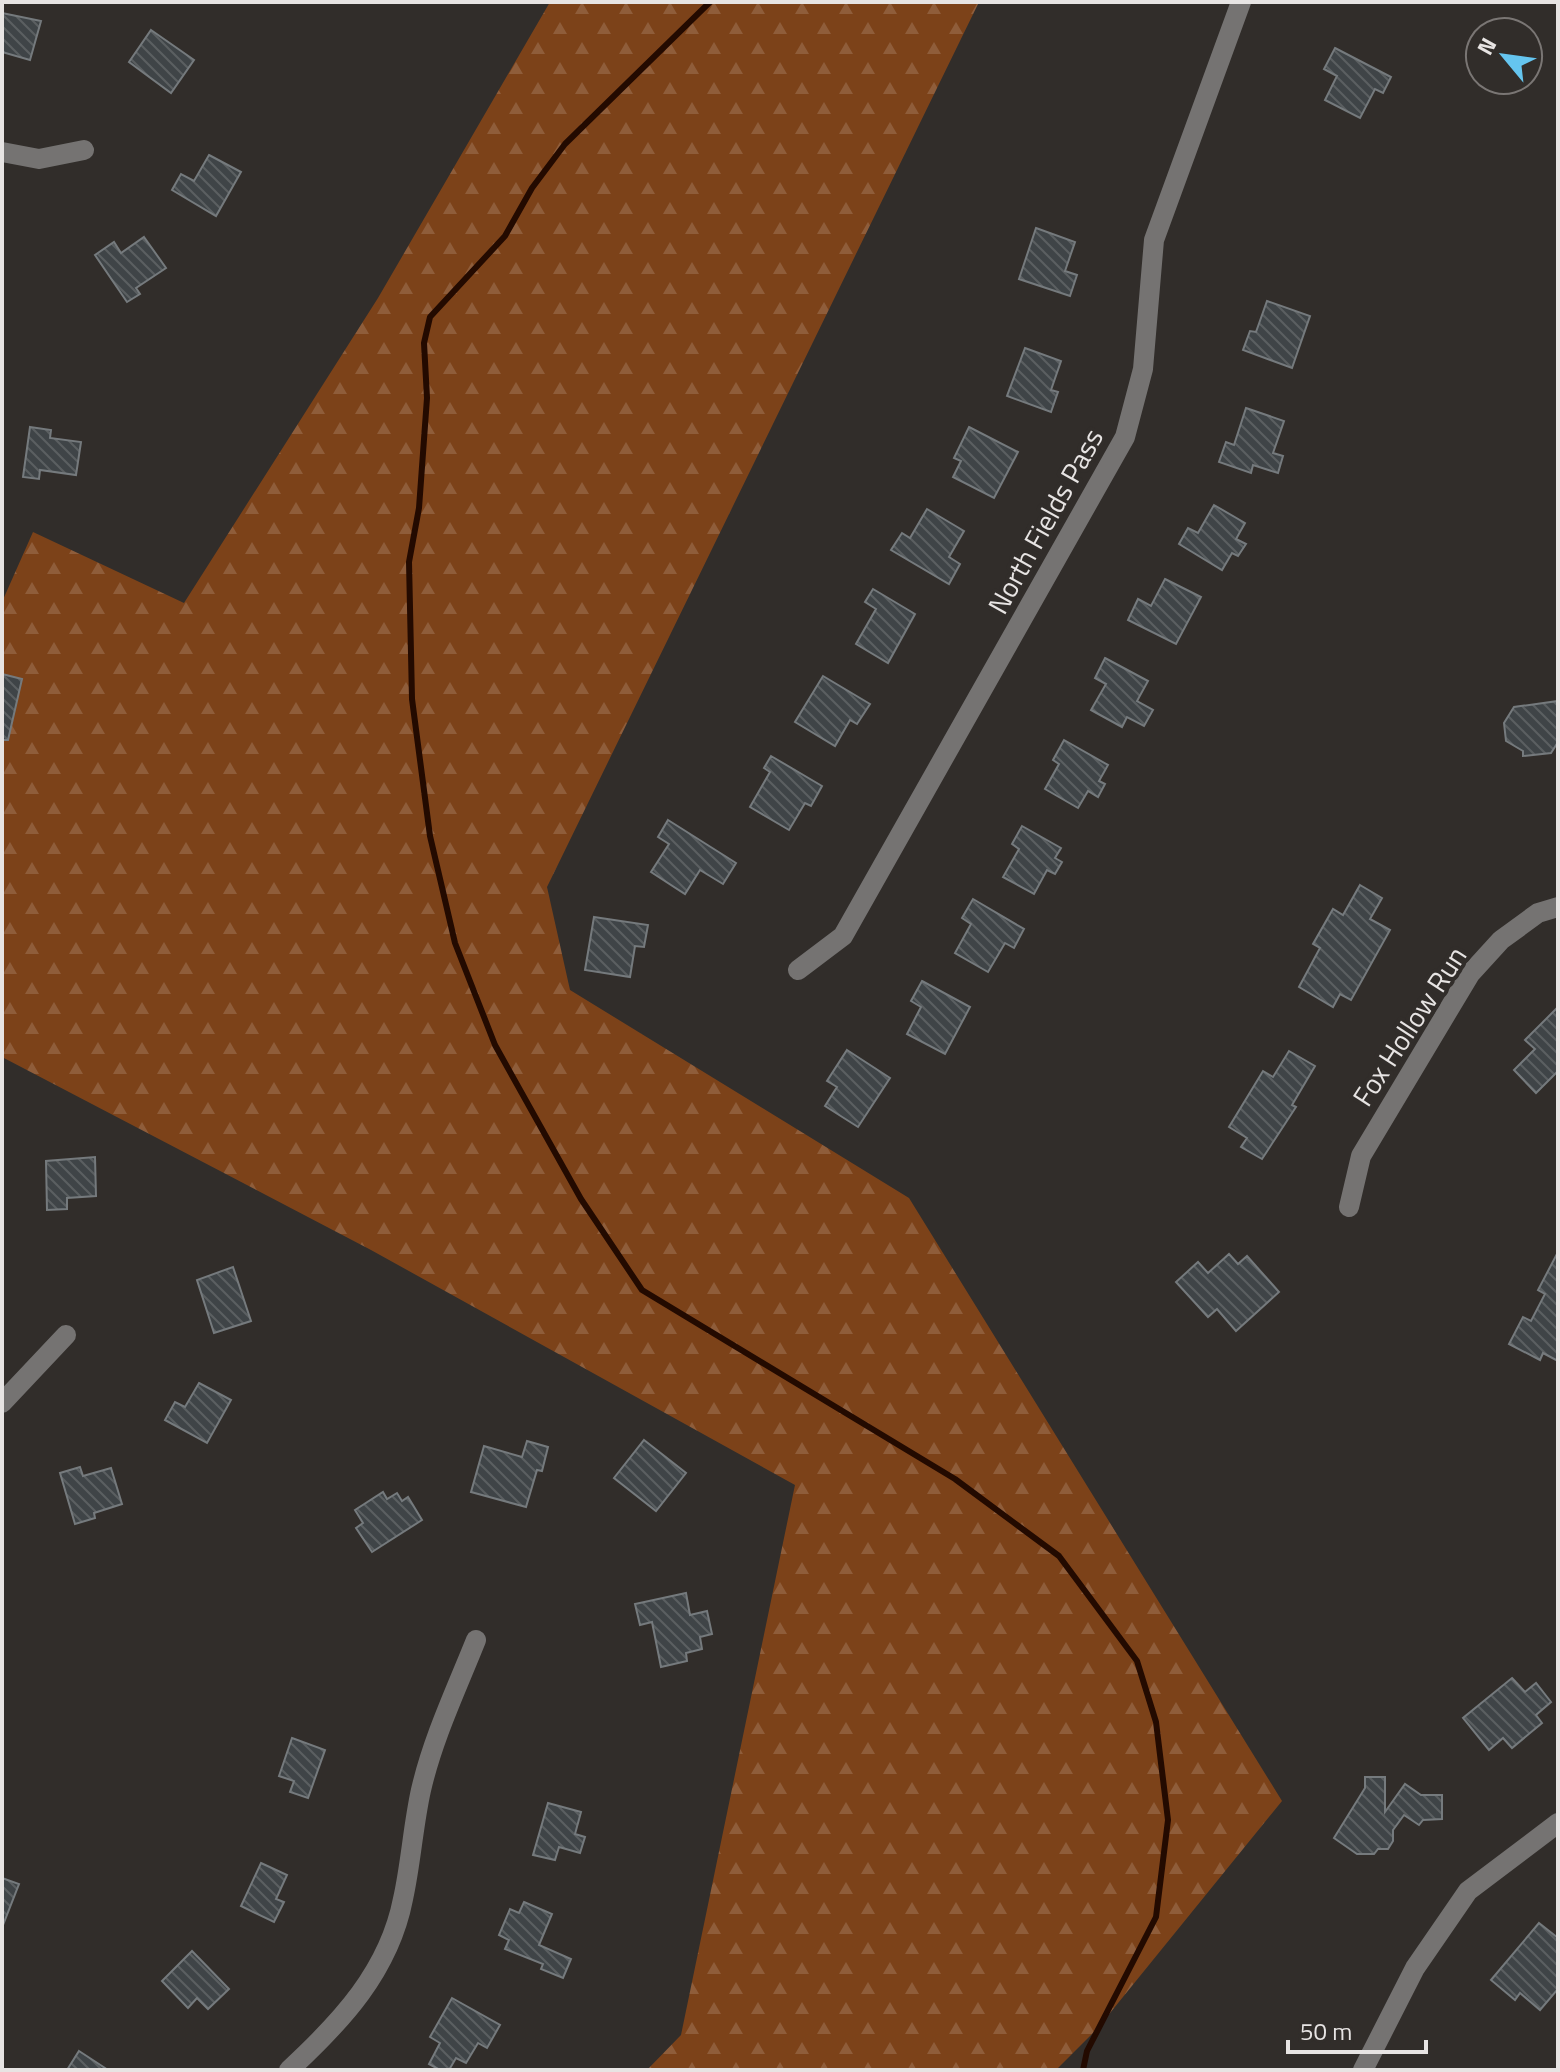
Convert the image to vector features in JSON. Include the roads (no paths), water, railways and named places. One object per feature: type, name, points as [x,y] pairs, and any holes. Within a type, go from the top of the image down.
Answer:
[{"type":"street","name":"North Fields Pass","points":[[798,970],[843,936],[1125,437],[1143,369],[1154,240],[1241,2]]},
{"type":"street","points":[[2,152],[39,159],[84,150]]},
{"type":"street","name":"Fox Hollow Run","points":[[1349,1207],[1361,1156],[1470,974],[1501,940],[1538,913],[1558,907]]},
{"type":"street","points":[[2,1403],[66,1335]]},
{"type":"street","points":[[289,2070],[336,2027],[358,1999],[392,1936],[403,1903],[421,1792],[432,1746],[476,1640]]},
{"type":"street","points":[[1363,2070],[1415,1968],[1468,1891],[1558,1823]]},
{"type":"waterway","points":[[710,2],[565,144],[532,188],[505,236],[430,317],[424,343],[427,398],[419,508],[409,562],[412,699],[430,836],[455,943],[495,1045],[581,1199],[642,1290],[955,1479],[1059,1556],[1137,1661],[1156,1722],[1168,1820],[1156,1917],[1087,2051],[1083,2070]]}]
